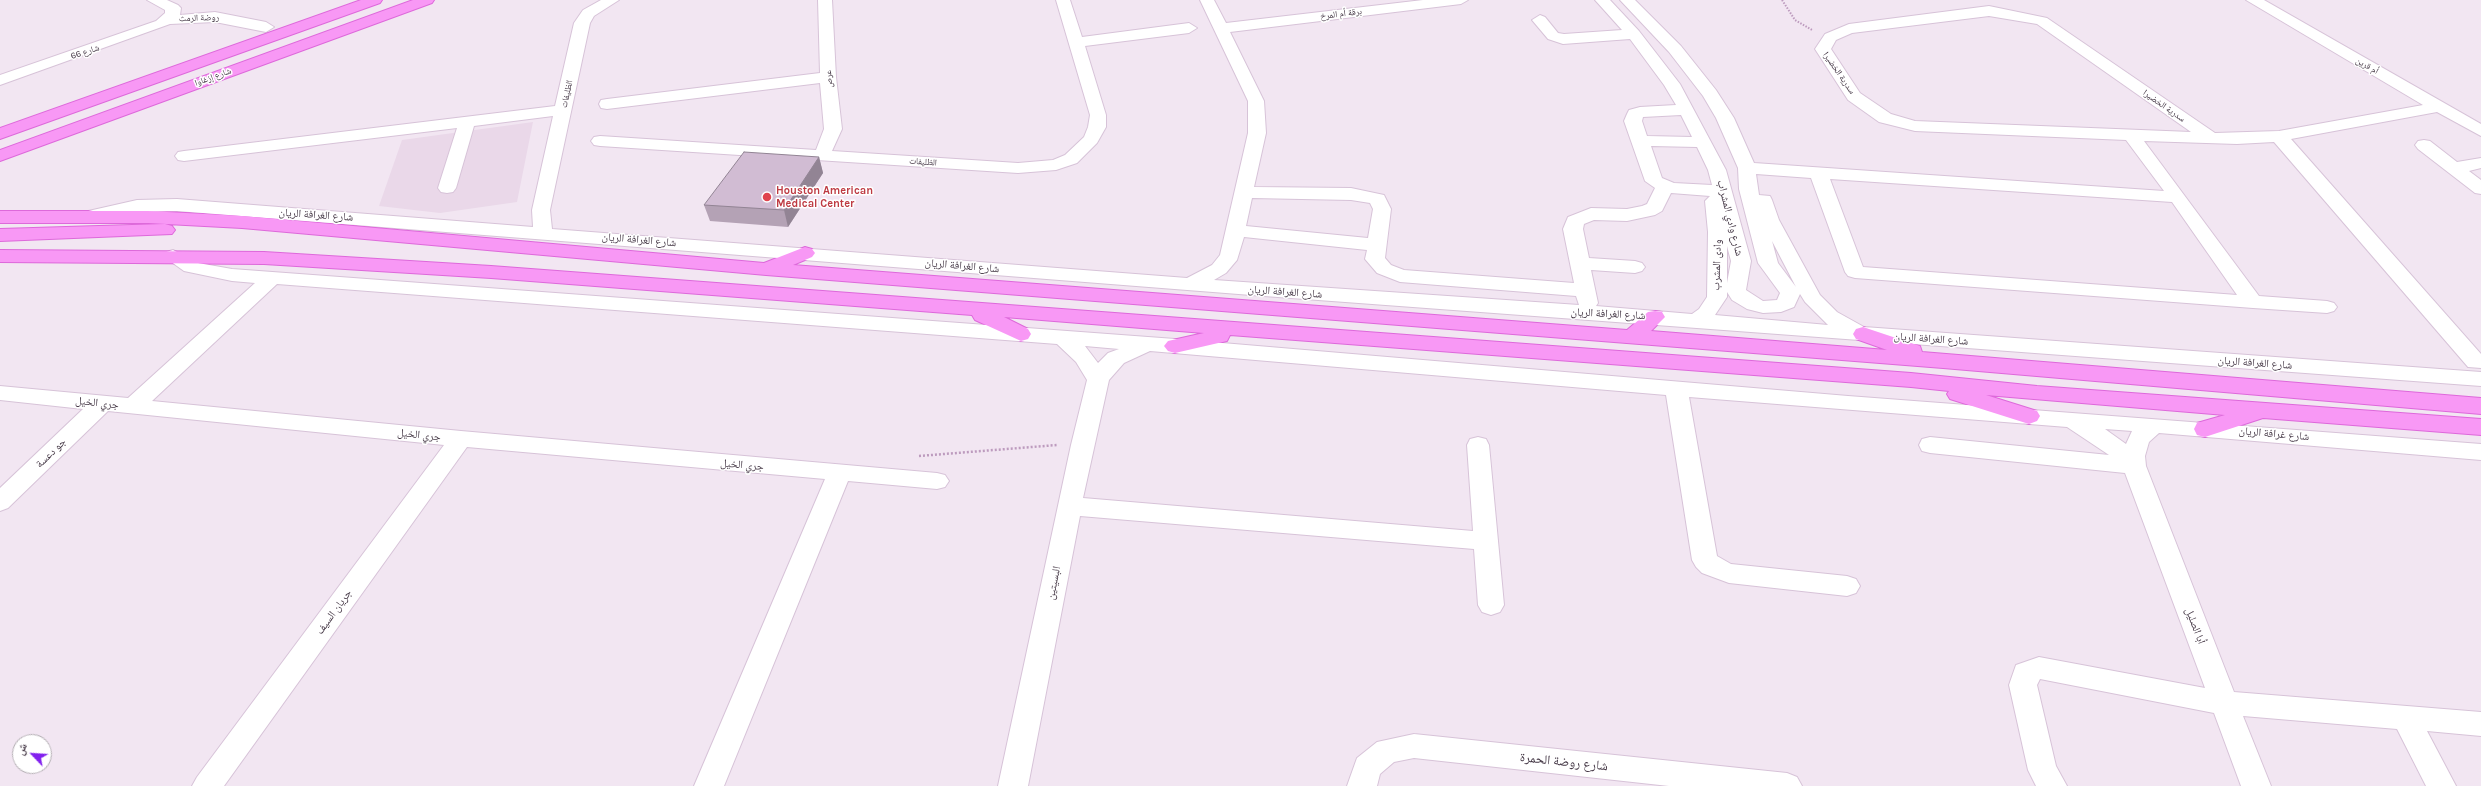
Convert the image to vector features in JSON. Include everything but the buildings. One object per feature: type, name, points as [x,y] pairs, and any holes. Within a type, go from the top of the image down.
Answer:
[{"type":"main road","name":"شارع إزغاوا","points":[[0,134],[375,0]]},
{"type":"main road","name":"شارع إزغاوا","points":[[0,156],[427,0]]},
{"type":"main road","points":[[0,145],[287,40],[350,9]]},
{"type":"main road","name":"شارع الغرافة الريان","points":[[0,217],[91,216],[242,222],[766,270],[1943,361],[2481,406]]},
{"type":"main road","points":[[0,235],[148,232],[242,222]]},
{"type":"main road","points":[[766,270],[805,253]]},
{"type":"main road","points":[[0,256],[173,256],[361,263],[1245,331],[1911,380],[2481,427]]},
{"type":"main road","points":[[970,309],[1022,334]]},
{"type":"main road","points":[[1630,338],[1655,317]]},
{"type":"main road","points":[[1175,346],[1245,331]]},
{"type":"main road","points":[[1863,334],[1943,361]]},
{"type":"main road","points":[[1911,380],[2029,416]]},
{"type":"main road","points":[[2205,429],[2268,410]]},
{"type":"street","name":"روضة الرمث","points":[[154,0],[173,8],[174,11],[167,20]]},
{"type":"street","name":"الظليفات","points":[[543,232],[540,218],[582,23],[588,13],[612,0]]},
{"type":"street","name":"عرص","points":[[821,155],[829,142],[833,129],[828,77],[825,0]]},
{"type":"street","name":"الظليفات","points":[[600,141],[1018,168],[1056,165],[1071,159],[1091,139],[1097,127],[1098,115],[1063,0]]},
{"type":"street","points":[[1191,284],[1219,269],[1230,256],[1257,133],[1256,101],[1208,0]]},
{"type":"street","name":"برقة أم المرخ","points":[[1221,28],[1461,0]]},
{"type":"street","name":"شارع وادي المشراب","points":[[1602,0],[1654,58],[1687,110],[1706,148],[1721,182],[1741,261],[1736,290],[1739,296],[1754,305],[1763,307],[1781,306],[1787,303],[1790,293],[1768,263],[1748,189],[1747,168]]},
{"type":"street","name":"شارع وادي المشراب","points":[[1626,0],[1675,50],[1710,94],[1725,118],[1747,168],[1756,179],[1770,220],[1812,298],[1830,317],[1863,334]]},
{"type":"street","name":"أم قرين","points":[[2253,0],[2481,131]]},
{"type":"street","name":"سدرية الخضيرا","points":[[2211,138],[2042,21],[2008,13],[1989,12],[1849,29],[1830,37],[1823,50],[1854,96],[1884,118],[1915,126],[2131,135],[2237,139],[2279,136],[2439,107]]},
{"type":"street","name":"روضة الرمث","points":[[167,20],[215,17],[266,27]]},
{"type":"street","name":"شارع 66","points":[[0,80],[142,33],[167,20]]},
{"type":"street","points":[[1540,20],[1553,36],[1562,39],[1634,34]]},
{"type":"street","points":[[1077,42],[1189,28]]},
{"type":"street","points":[[607,104],[828,77]]},
{"type":"street","points":[[184,156],[563,110]]},
{"type":"street","points":[[1687,110],[1647,111],[1635,114],[1633,122],[1651,177],[1665,187],[1712,191]]},
{"type":"street","points":[[447,188],[467,122]]},
{"type":"street","points":[[2131,135],[2178,197],[2253,302]]},
{"type":"street","points":[[2279,136],[2478,370]]},
{"type":"street","points":[[1639,141],[1706,148]]},
{"type":"street","points":[[2424,145],[2481,189]]},
{"type":"street","name":"وادى المشرب","points":[[1696,320],[1706,314],[1716,297],[1718,232],[1708,172],[1706,148]]},
{"type":"street","points":[[2454,168],[2481,162]]},
{"type":"street","points":[[1747,168],[2178,197]]},
{"type":"street","points":[[1818,172],[1855,272],[2327,307]]},
{"type":"street","points":[[1590,314],[1573,229],[1575,221],[1591,214],[1627,215],[1648,211],[1655,207],[1665,187]]},
{"type":"street","points":[[1245,192],[1351,194],[1376,199],[1382,209],[1375,259],[1378,265],[1400,276],[1585,290]]},
{"type":"street","points":[[497,229],[543,202]]},
{"type":"street","name":"شارع الغرافة الريان","points":[[91,216],[129,207],[164,204],[543,232],[1264,290],[1590,314],[1696,320],[1863,334],[2478,370]]},
{"type":"street","points":[[1236,231],[1377,245]]},
{"type":"street","points":[[173,256],[191,266],[203,270],[272,278],[1022,334],[1676,387],[1848,403],[2067,418]]},
{"type":"street","points":[[1230,256],[1240,275],[1264,290]]},
{"type":"street","points":[[1580,264],[1635,267]]},
{"type":"street","points":[[132,407],[272,278]]},
{"type":"street","points":[[1063,338],[1084,357],[1098,380]]},
{"type":"street","name":"البسيتين","points":[[1013,786],[1082,445],[1098,380],[1105,369],[1116,358],[1147,344]]},
{"type":"street","points":[[1676,387],[1705,560],[1711,566],[1729,573],[1847,586]]},
{"type":"street","name":"جري الخيل","points":[[0,393],[132,407],[839,474],[937,481]]},
{"type":"street","name":"جو دعسة","points":[[0,502],[102,404]]},
{"type":"street","name":"شارع غرافة الريان","points":[[2067,418],[2481,452]]},
{"type":"street","name":"أبا الصليل","points":[[2067,418],[2112,444],[2134,466]]},
{"type":"street","name":"أبا الصليل","points":[[2154,425],[2139,438],[2133,456],[2134,466],[2256,786]]},
{"type":"street","name":"جريان السيف","points":[[207,786],[461,438]]},
{"type":"street","points":[[1478,445],[1491,605]]},
{"type":"street","points":[[1930,445],[2134,466]]},
{"type":"street","points":[[709,786],[839,474]]},
{"type":"street","points":[[1070,506],[1486,541]]},
{"type":"street","points":[[2052,786],[2042,770],[2023,685],[2023,678],[2032,670],[2049,669],[2225,703],[2481,724]]},
{"type":"street","points":[[2406,718],[2441,786]]},
{"type":"street","name":"شارع روضة الحمرة","points":[[1362,786],[1367,767],[1387,751],[1414,746],[1787,786]]},
{"type":"path","points":[[1782,0],[1795,20],[1830,37]]},
{"type":"path","points":[[912,457],[1029,446],[1082,445]]},
{"type":"shaded area","points":[[533,122],[517,202],[440,213],[379,206],[402,140]]},
{"type":"place","name":"Houston American Medical Center","points":[[767,197]]}]
